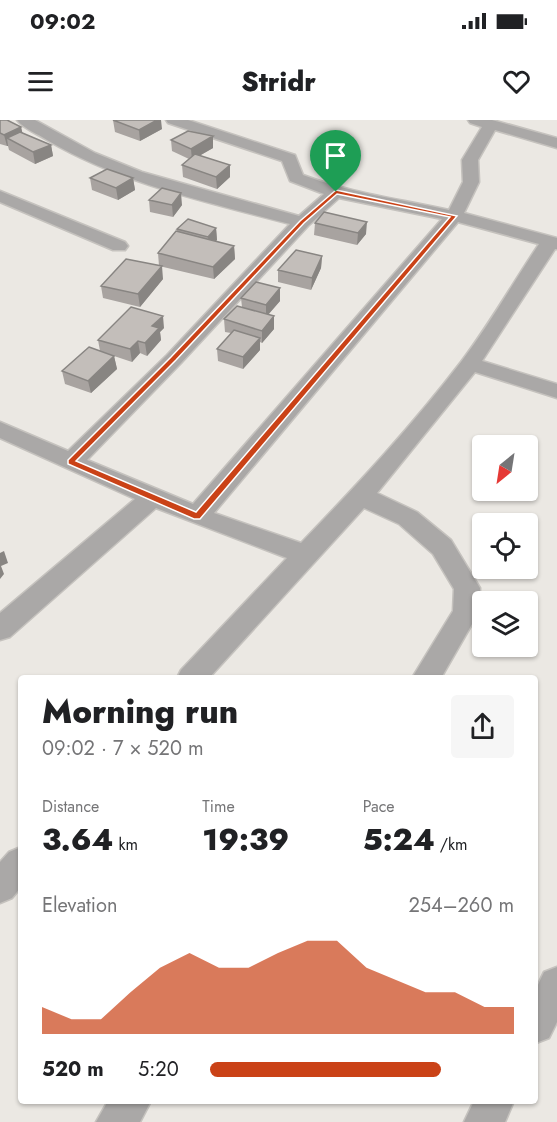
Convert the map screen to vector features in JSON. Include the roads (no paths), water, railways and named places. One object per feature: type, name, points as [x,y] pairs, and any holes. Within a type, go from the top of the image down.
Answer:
[{"type":"street","points":[[24,120],[64,144],[112,167],[160,184],[302,222]]},
{"type":"street","points":[[173,120],[289,158],[296,178],[336,192],[454,216],[553,243],[470,364],[361,496],[194,675]]},
{"type":"street","points":[[197,516],[454,216],[471,182],[470,160],[483,122],[557,143]]},
{"type":"street","points":[[71,462],[174,359],[302,222],[336,192]]},
{"type":"street","points":[[0,196],[119,246]]},
{"type":"street","points":[[470,364],[557,391]]},
{"type":"street","points":[[3,434],[197,516],[306,555]]},
{"type":"street","points":[[361,496],[408,518],[442,547],[467,588],[466,612],[428,675]]},
{"type":"street","points":[[0,629],[153,497]]},
{"type":"street","points":[[0,886],[18,866]]},
{"type":"street","points":[[538,1021],[557,985]]},
{"type":"street","points":[[116,1122],[130,1104]]},
{"type":"street","points":[[484,1122],[493,1104]]}]
